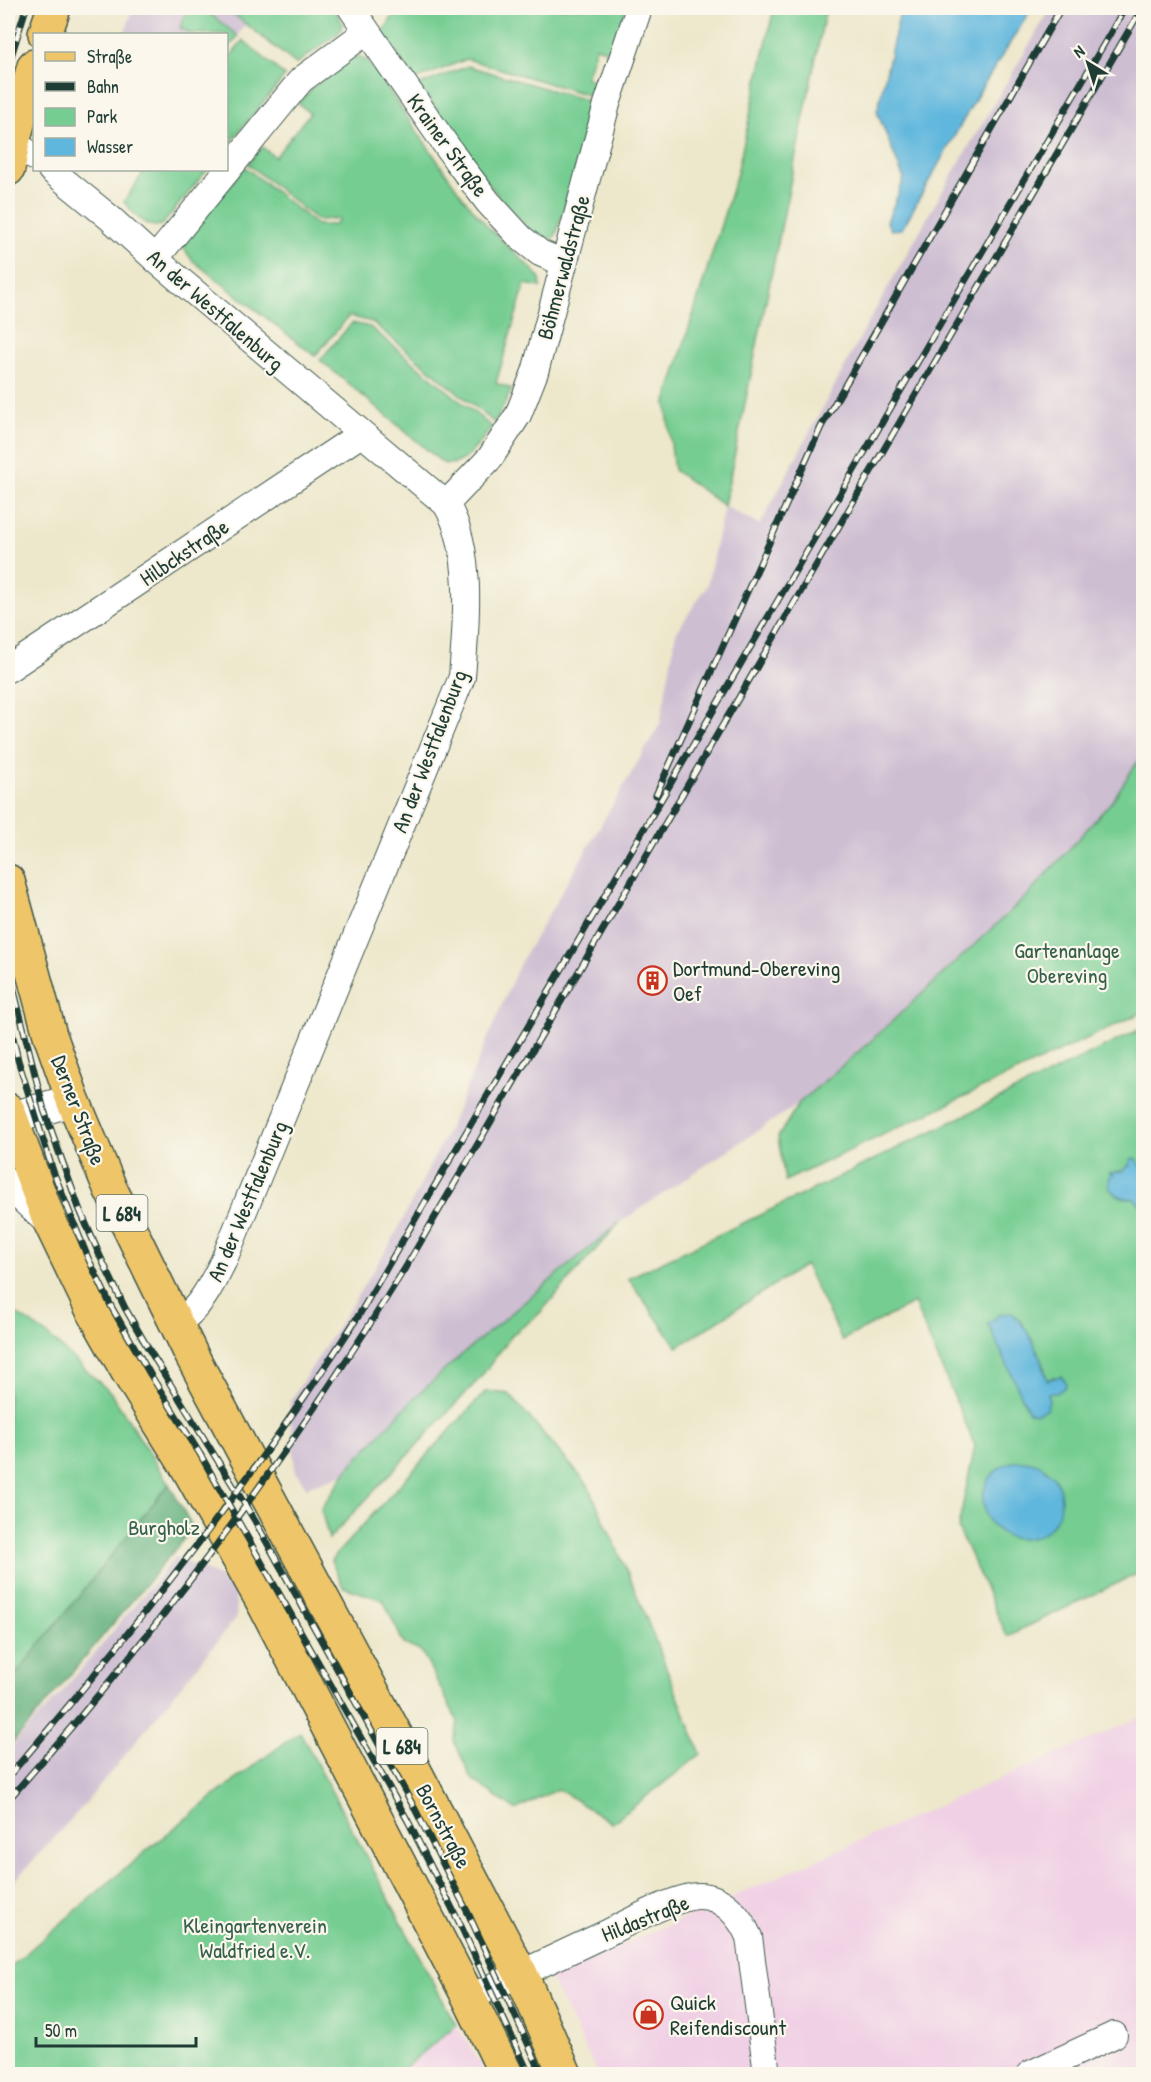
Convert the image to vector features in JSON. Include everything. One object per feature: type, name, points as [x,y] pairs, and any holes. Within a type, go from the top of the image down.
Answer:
[{"type":"main road","points":[[45,33],[54,8]]},
{"type":"main road","points":[[16,152],[33,71]]},
{"type":"main road","name":"Derner Straße","points":[[8,881],[47,1025],[73,1100],[110,1188],[176,1324],[280,1519]]},
{"type":"main road","name":"L 684","points":[[8,1116],[49,1220],[91,1307],[244,1567],[469,1998],[506,2074]]},
{"type":"main road","name":"Bornstraße","points":[[280,1519],[521,1974],[565,2074]]},
{"type":"street","name":"Krainer Straße","points":[[351,8],[457,161],[488,201],[521,238],[540,253],[564,263]]},
{"type":"street","name":"Böhmerwaldstraße","points":[[446,504],[490,458],[518,416],[535,372],[607,104],[639,8]]},
{"type":"street","points":[[228,170],[301,80],[366,32]]},
{"type":"street","name":"An der Westfalenburg","points":[[52,171],[446,504],[452,514],[462,553],[468,613],[462,677],[223,1262],[209,1290],[186,1318],[176,1324]]},
{"type":"street","points":[[155,259],[227,171]]},
{"type":"street","name":"Hilbckstraße","points":[[8,669],[361,434]]},
{"type":"street","points":[[8,1116],[73,1100]]},
{"type":"street","points":[[8,1185],[49,1220]]},
{"type":"street","name":"Hildastraße","points":[[469,1998],[644,1915],[684,1899],[699,1896],[711,1899],[727,1906],[735,1913],[743,1922],[749,1936],[767,2074]]},
{"type":"street","points":[[1030,2074],[1114,2035]]},
{"type":"shaded area","points":[[133,8],[225,8],[246,24],[228,49],[228,33],[125,33]]},
{"type":"shaded area","points":[[1051,8],[1143,8],[1143,753],[1112,801],[1029,894],[873,1039],[799,1103],[619,1223],[512,1313],[344,1474],[309,1486],[307,1489],[295,1470],[290,1402],[392,1241],[450,1126],[519,965],[660,724],[676,633],[707,586],[724,506],[760,525],[868,323],[943,190]]},
{"type":"shaded area","points":[[175,1557],[219,1576],[225,1585],[234,1585],[237,1617],[85,1804],[8,1888],[8,1750],[60,1694]]},
{"type":"shaded area","points":[[1143,1716],[1143,2074],[598,2074],[550,1977]]},
{"type":"shaded area","points":[[456,2025],[487,2074],[399,2074]]},
{"type":"green space","points":[[187,8],[203,8],[238,36],[228,49],[228,33],[189,33],[180,28]]},
{"type":"green space","points":[[226,8],[334,8],[342,23],[341,30],[296,64]]},
{"type":"green space","points":[[402,8],[626,8],[612,52],[596,47],[586,78],[602,83],[598,98],[467,59],[415,80],[383,33],[391,19]]},
{"type":"green space","points":[[774,8],[826,8],[724,506],[674,470],[666,402],[737,173]]},
{"type":"green space","points":[[243,40],[285,76],[228,145],[228,60]]},
{"type":"green space","points":[[359,56],[369,62],[462,196],[489,228],[540,279],[541,287],[525,284],[496,383],[512,389],[495,423],[372,322],[349,316],[315,356],[192,260],[183,247],[186,238],[245,167],[317,225],[335,225],[339,219],[317,220],[248,164],[262,147],[275,157],[310,113],[298,103],[315,86],[353,57]]},
{"type":"green space","points":[[468,66],[596,103],[556,235],[550,239],[537,237],[505,204],[477,169],[419,85]]},
{"type":"green space","points":[[144,171],[206,171],[163,224],[157,226],[146,223],[136,216],[124,202]]},
{"type":"green space","points":[[352,323],[370,327],[492,427],[471,453],[458,462],[443,463],[320,360]]},
{"type":"green space","name":"Gartenanlage Obereving","points":[[1143,753],[1143,1012],[785,1181],[778,1137],[799,1103],[873,1039],[1029,894],[1112,801]]},
{"type":"green space","points":[[1143,1028],[1143,1169],[1135,1158],[1123,1171],[1114,1172],[1113,1175],[1110,1173],[1109,1188],[1121,1196],[1136,1199],[1140,1205],[1143,1204],[1143,1571],[1007,1636],[958,1528],[975,1446],[914,1303],[842,1340],[805,1265],[677,1347],[628,1278]],"holes":[[[1022,1322],[1044,1367],[1047,1380],[1054,1377],[1048,1393]]]},
{"type":"green space","points":[[619,1223],[539,1314],[512,1335],[480,1378],[329,1539],[321,1509],[347,1470],[411,1401],[459,1357]]},
{"type":"green space","points":[[8,1308],[45,1333],[111,1393],[169,1484],[8,1684]]},
{"type":"green space","points":[[486,1391],[509,1394],[588,1485],[630,1578],[701,1754],[612,1823],[558,1789],[515,1810],[472,1779],[454,1741],[458,1722],[422,1652],[404,1644],[383,1600],[343,1587],[331,1560]]},
{"type":"green space","name":"Burgholz","points":[[169,1484],[193,1528],[8,1747],[8,1684]]},
{"type":"green space","name":"Kleingartenverein Waldfried e.V.","points":[[300,1732],[456,2025],[397,2074],[8,2074],[8,1969],[187,1817]]},
{"type":"water","points":[[901,8],[1032,8],[981,89],[902,229],[891,230],[887,222],[904,179],[877,112]]},
{"type":"water","points":[[1135,1158],[1143,1169],[1143,1204],[1140,1205],[1135,1199],[1121,1196],[1109,1188],[1110,1172],[1113,1175],[1114,1172],[1123,1171],[1130,1165],[1131,1159]]},
{"type":"water","points":[[1012,1313],[1034,1344],[1047,1380],[1061,1376],[1066,1382],[1065,1387],[1057,1393],[1048,1393],[1049,1400],[1046,1409],[1036,1414],[1029,1412],[988,1324],[1000,1314]]},
{"type":"water","points":[[1022,1461],[1037,1464],[1050,1472],[1058,1485],[1061,1500],[1058,1515],[1050,1528],[1037,1536],[1022,1539],[1007,1536],[994,1528],[986,1515],[983,1500],[986,1485],[994,1472],[1007,1464]]},
{"type":"railway","points":[[8,24],[13,8]]},
{"type":"railway","points":[[8,66],[26,8]]},
{"type":"railway","points":[[656,795],[821,427],[1061,8]]},
{"type":"railway","points":[[8,1777],[102,1666],[192,1552],[278,1435],[359,1315],[1125,8]]},
{"type":"railway","points":[[8,1800],[116,1673],[219,1542],[316,1405],[407,1265],[1142,8]]},
{"type":"railway","points":[[8,967],[44,1110],[79,1208],[125,1308],[255,1521],[415,1809],[469,1915],[542,2074]]},
{"type":"railway","points":[[8,1015],[18,1060],[53,1171],[88,1258],[112,1308],[200,1454],[408,1821],[460,1924],[529,2074]]},
{"type":"place","name":"Dortmund-Obereving Oef","points":[[652,981]]},
{"type":"place","name":"Quick Reifendiscount","points":[[649,2015]]}]
